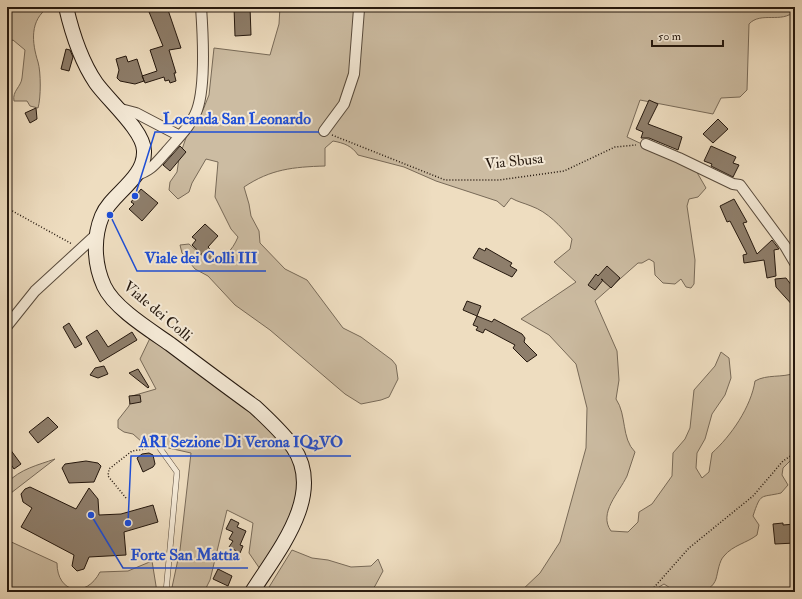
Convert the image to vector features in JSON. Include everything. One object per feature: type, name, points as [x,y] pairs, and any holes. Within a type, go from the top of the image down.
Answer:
[{"type":"street","name":"Viale dei Colli","points":[[66,7],[74,37],[96,82],[142,140],[144,151],[142,163],[136,175],[103,214],[97,234],[96,263],[105,288],[118,303],[144,325],[255,407],[270,421],[293,448],[300,462],[304,476],[304,489],[298,514],[252,592]]},
{"type":"street","points":[[136,175],[147,172],[190,124],[196,111],[201,94],[204,36],[201,7]]},
{"type":"street","points":[[324,131],[344,104],[354,74],[358,7]]},
{"type":"street","points":[[117,108],[136,113],[180,136]]},
{"type":"street","points":[[646,144],[733,184],[740,185],[785,246],[795,263]]},
{"type":"street","points":[[7,326],[35,291],[97,234]]},
{"type":"lane","points":[[159,447],[177,472],[166,592]]},
{"type":"path","name":"Via Sbusa","points":[[324,131],[445,180],[499,180],[564,171],[615,147],[646,144]]},
{"type":"path","points":[[7,208],[52,231],[80,249]]},
{"type":"path","points":[[126,498],[108,476],[109,469],[132,451],[159,447]]},
{"type":"path","points":[[650,592],[689,548],[753,496],[783,461],[795,453]]},
{"type":"shaded area","points":[[7,7],[49,7],[38,18],[34,32],[34,47],[39,66],[40,78],[40,98],[38,108],[30,106],[27,101],[14,101],[14,94],[22,78],[25,50],[13,40],[7,42]]},
{"type":"shaded area","points":[[280,7],[795,7],[795,11],[784,17],[759,18],[749,24],[747,90],[740,97],[721,98],[713,114],[640,100],[627,137],[695,169],[706,188],[698,197],[689,199],[687,206],[695,260],[694,284],[691,288],[686,287],[681,279],[675,284],[663,283],[655,275],[654,262],[649,259],[642,263],[638,263],[595,301],[617,351],[619,380],[616,399],[622,412],[628,440],[635,452],[627,476],[608,510],[608,524],[611,531],[628,532],[638,522],[639,512],[652,504],[672,476],[673,453],[685,439],[690,428],[694,390],[715,366],[721,352],[729,358],[731,378],[725,395],[712,414],[705,439],[697,453],[696,468],[702,478],[709,472],[712,453],[733,430],[745,411],[753,391],[755,381],[795,373],[795,456],[783,468],[782,475],[788,485],[781,493],[765,496],[760,499],[753,516],[759,525],[757,535],[732,549],[722,558],[716,579],[710,588],[699,592],[687,593],[676,592],[664,584],[659,587],[657,592],[520,592],[540,573],[560,542],[586,448],[587,408],[576,364],[549,335],[521,319],[576,282],[554,262],[570,249],[572,239],[543,212],[511,198],[504,207],[497,201],[436,181],[404,167],[358,155],[347,145],[333,141],[325,148],[325,166],[283,170],[264,176],[244,187],[251,216],[259,231],[260,243],[285,269],[307,280],[343,328],[361,337],[392,360],[396,365],[398,379],[389,397],[361,404],[345,394],[270,330],[235,305],[208,276],[195,269],[182,253],[180,245],[189,244],[209,262],[214,261],[227,254],[238,237],[231,229],[215,197],[218,162],[206,159],[192,183],[189,192],[178,199],[169,190],[170,182],[177,172],[179,158],[188,132],[203,110],[209,95],[214,48],[270,55],[279,24]]},
{"type":"shaded area","points":[[151,336],[263,419],[289,447],[300,486],[284,531],[260,569],[249,553],[253,523],[227,510],[210,580],[204,592],[171,592],[180,550],[191,453],[142,442],[133,434],[124,432],[118,428],[118,420],[129,406],[132,396],[156,389],[140,359]]},
{"type":"shaded area","points":[[55,459],[11,493],[7,499],[7,483],[12,478],[30,468]]},
{"type":"shaded area","points":[[7,540],[57,563],[58,573],[62,581],[73,589],[80,589],[87,586],[94,581],[100,572],[128,571],[152,561],[157,592],[12,592],[7,585]]},
{"type":"shaded area","points":[[292,550],[312,558],[328,560],[351,567],[371,566],[378,559],[383,571],[375,586],[369,592],[266,592]]},
{"type":"building","points":[[147,7],[167,7],[181,48],[169,50],[176,73],[174,73],[176,81],[170,83],[169,80],[165,81],[164,77],[145,83],[142,76],[157,71],[150,50],[163,46]]},
{"type":"building","points":[[234,7],[250,7],[251,35],[235,36]]},
{"type":"building","points":[[66,49],[70,50],[73,57],[69,71],[61,69]]},
{"type":"building","points":[[126,56],[128,62],[137,59],[144,81],[135,84],[120,81],[117,78],[119,70],[116,59]]},
{"type":"building","points":[[649,100],[658,104],[648,124],[682,137],[678,150],[649,138],[641,138],[643,132],[636,129]]},
{"type":"building","points":[[36,108],[37,119],[30,123],[25,113]]},
{"type":"building","points":[[718,119],[728,129],[713,143],[703,134]]},
{"type":"building","points":[[180,146],[186,152],[170,171],[163,165]]},
{"type":"building","points":[[711,146],[736,157],[733,163],[739,165],[733,177],[711,166],[712,164],[704,161]]},
{"type":"building","points":[[141,189],[158,203],[142,221],[129,209],[134,204],[131,202]]},
{"type":"building","points":[[734,199],[747,222],[743,223],[757,254],[772,240],[779,249],[774,250],[776,276],[767,278],[764,260],[744,263],[743,255],[747,254],[730,221],[727,222],[720,206]]},
{"type":"building","points":[[205,224],[218,236],[208,247],[218,257],[212,264],[192,245],[196,240],[192,237]]},
{"type":"building","points":[[479,248],[485,251],[486,248],[512,263],[510,266],[517,270],[512,277],[473,258]]},
{"type":"building","points":[[607,266],[620,278],[611,288],[603,280],[595,290],[588,285],[596,274],[598,276]]},
{"type":"building","points":[[786,278],[795,290],[795,308],[776,287],[775,279]]},
{"type":"building","points":[[467,301],[481,306],[477,316],[463,310]]},
{"type":"building","points":[[477,316],[492,322],[494,319],[522,334],[525,338],[524,342],[537,355],[527,362],[513,348],[515,345],[485,329],[483,333],[476,330],[478,327],[473,325]]},
{"type":"building","points":[[69,323],[82,344],[75,348],[63,327]]},
{"type":"building","points":[[97,330],[108,347],[132,332],[137,340],[100,362],[86,337]]},
{"type":"building","points":[[104,366],[108,374],[98,378],[90,375],[95,368]]},
{"type":"building","points":[[138,369],[149,387],[148,388],[129,373]]},
{"type":"building","points":[[140,395],[141,402],[130,404],[129,396]]},
{"type":"building","points":[[48,417],[58,427],[38,443],[29,432]]},
{"type":"building","points":[[7,445],[21,464],[14,469],[7,459]]},
{"type":"building","points":[[149,453],[153,455],[155,464],[153,467],[143,472],[137,458],[142,454]]},
{"type":"building","points":[[86,461],[98,463],[101,466],[94,482],[69,483],[62,468],[65,464]]},
{"type":"building","points":[[30,487],[76,509],[89,488],[98,499],[99,515],[121,514],[153,505],[158,522],[124,532],[126,555],[89,557],[84,569],[77,571],[72,566],[74,555],[21,527],[32,508],[23,502],[21,494],[25,489]]},
{"type":"building","points":[[231,519],[239,523],[237,527],[246,531],[240,545],[243,546],[240,553],[229,547],[233,541],[229,539],[233,532],[226,529]]},
{"type":"building","points":[[783,523],[783,525],[795,524],[795,543],[775,544],[773,524]]},
{"type":"building","points":[[218,569],[232,576],[228,586],[213,579]]},
{"type":"place","name":"Locanda San Leonardo","points":[[135,196]]},
{"type":"place","name":"Viale dei Colli III","points":[[110,215]]},
{"type":"place","name":"Forte San Mattia","points":[[91,515]]},
{"type":"place","name":"ARI Sezione Di Verona IQ3VO","points":[[128,523]]}]
